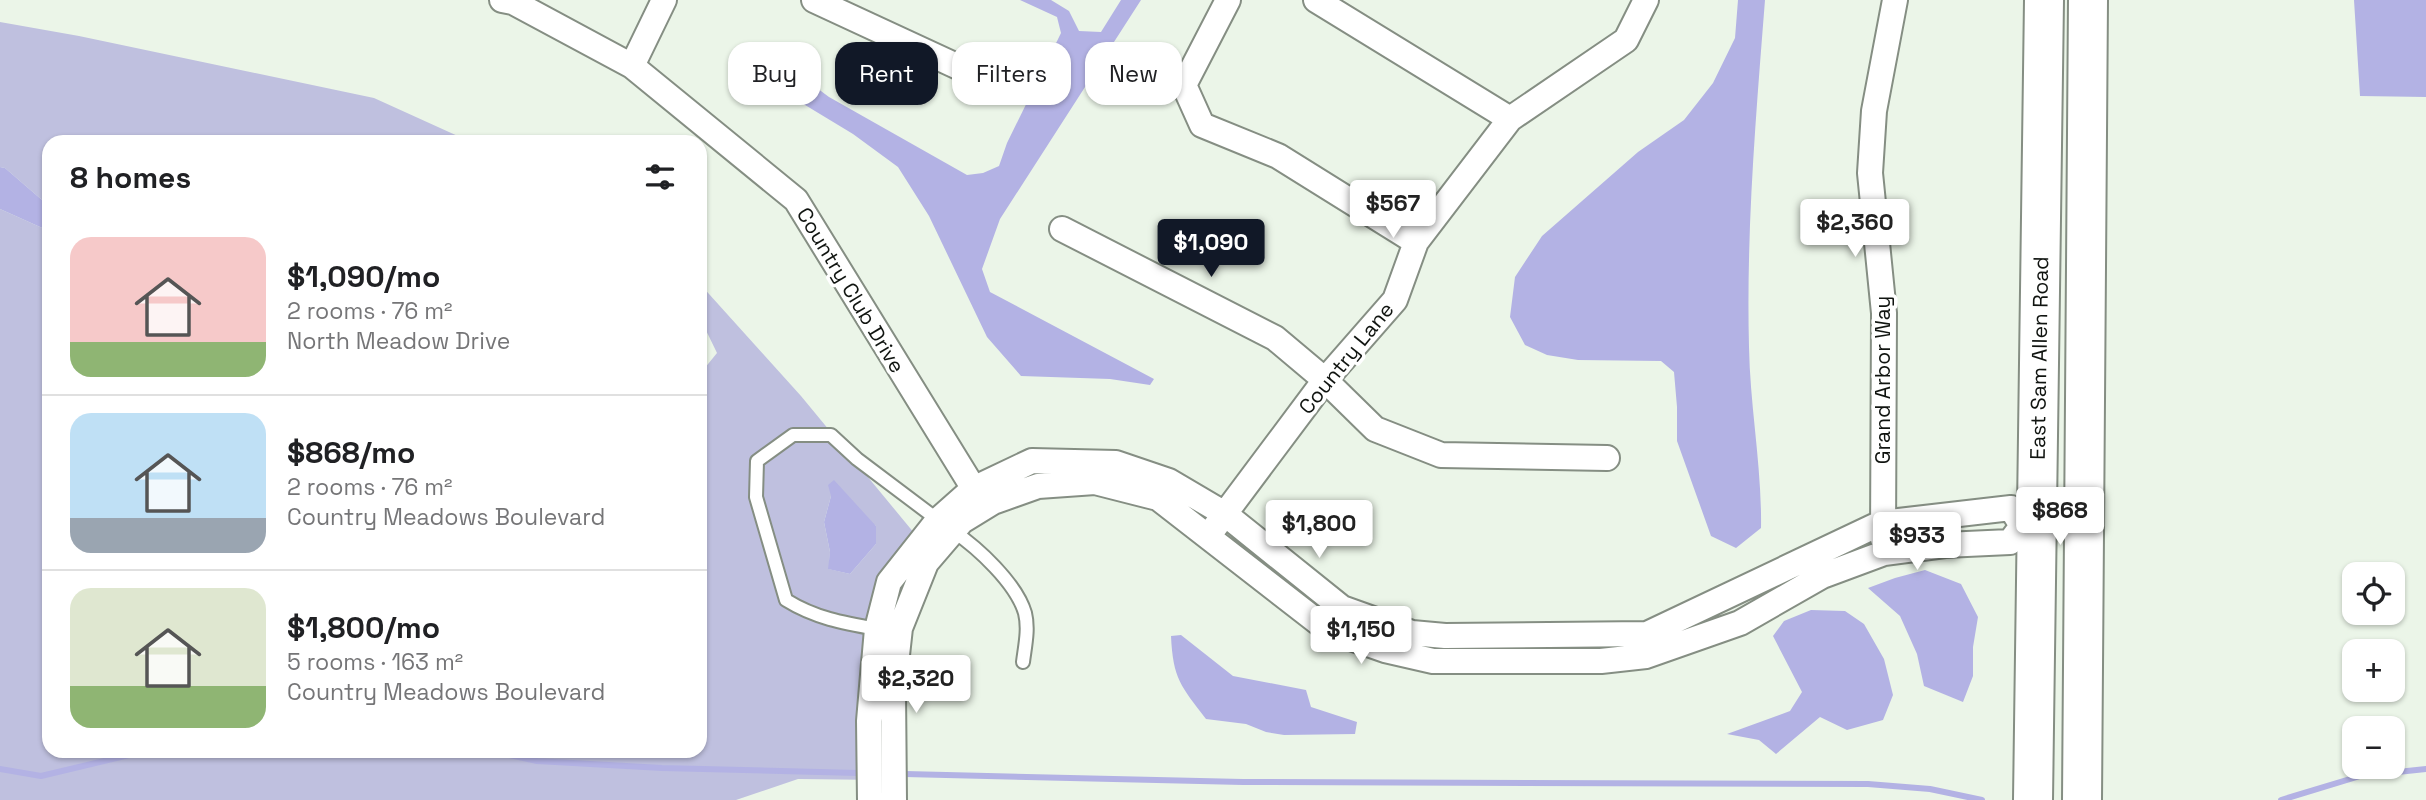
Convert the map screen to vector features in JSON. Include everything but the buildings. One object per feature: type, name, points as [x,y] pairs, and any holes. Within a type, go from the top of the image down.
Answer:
[{"type":"main road","name":"East Sam Allen Road","points":[[2034,800],[2029,525],[2044,0]]},
{"type":"main road","points":[[2081,800],[2088,0]]},
{"type":"street","name":"Country Club Drive","points":[[502,0],[513,2],[632,66],[796,200],[979,498]]},
{"type":"street","points":[[632,66],[664,0]]},
{"type":"street","points":[[814,0],[952,64]]},
{"type":"street","points":[[1228,0],[1184,85],[1202,125],[1278,156],[1416,242]]},
{"type":"street","points":[[1316,0],[1510,118]]},
{"type":"street","name":"Country Lane","points":[[1208,535],[1325,380],[1395,300],[1416,242],[1510,118],[1626,40],[1646,0]]},
{"type":"street","name":"Grand Arbor Way","points":[[1884,553],[1881,523],[1884,313],[1870,173],[1874,111],[1895,0]]},
{"type":"street","points":[[1062,229],[1275,338],[1325,380],[1375,429],[1441,455],[1607,458]]},
{"type":"street","points":[[870,800],[881,720],[889,628],[889,582],[945,525],[1032,461],[1116,463],[1169,481],[1225,514],[1342,608],[1412,633],[1446,636],[1647,635],[1782,585],[1818,566],[1881,523],[2011,508],[2029,525]]},
{"type":"street","points":[[979,498],[1038,486],[1095,482],[1158,498],[1328,630],[1385,650],[1433,661],[1601,662],[1646,656],[1740,623],[1782,585]]},
{"type":"street","points":[[1942,517],[1945,545]]},
{"type":"street","points":[[1818,566],[1945,545],[2010,542],[2029,525],[2084,524]]},
{"type":"street","points":[[1518,661],[1519,635]]},
{"type":"street","points":[[881,720],[894,800]]},
{"type":"lane","points":[[889,628],[832,621],[805,612],[786,600],[756,497],[757,461],[793,435],[831,435],[857,459],[974,546],[1013,590],[1025,612],[1027,634],[1023,662]]},
{"type":"shaded area","points":[[1020,0],[1051,0],[1069,11],[1079,31],[1101,32],[1121,0],[1141,0],[1114,42],[1085,42],[1085,87],[1000,219],[982,269],[990,292],[1154,379],[1150,385],[1110,379],[1021,376],[987,337],[929,216],[898,167],[853,134],[805,105],[821,105],[821,91],[835,100],[835,105],[843,105],[967,175],[983,173],[999,166],[1026,105],[1071,105],[1071,42],[1057,42],[1061,33],[1057,17]]},
{"type":"shaded area","points":[[1738,0],[1765,0],[1752,173],[1748,304],[1761,528],[1736,548],[1711,536],[1677,441],[1674,372],[1661,361],[1578,360],[1547,355],[1525,345],[1510,317],[1515,277],[1542,236],[1638,152],[1684,120],[1713,83],[1735,38]]},
{"type":"shaded area","points":[[2354,0],[2426,0],[2426,97],[2360,96]]},
{"type":"shaded area","points":[[0,22],[374,98],[456,135],[42,135],[42,200],[5,168],[0,167]]},
{"type":"shaded area","points":[[0,167],[5,168],[42,200],[42,228],[0,209]]},
{"type":"shaded area","points":[[0,209],[42,228],[42,758],[707,758],[707,365],[717,353],[707,332],[707,292],[801,396],[924,545],[883,780],[798,779],[736,800],[0,800]],"holes":[[[831,496],[876,526],[876,544],[850,574],[829,569],[830,552],[824,522]]]},
{"type":"shaded area","points":[[834,480],[876,526],[876,544],[850,574],[828,569],[830,552],[824,522],[831,496],[828,485]]},
{"type":"shaded area","points":[[1925,570],[1961,584],[1978,617],[1973,647],[1973,676],[1963,702],[1924,686],[1917,654],[1900,616],[1868,588]]},
{"type":"shaded area","points":[[1811,610],[1845,611],[1864,624],[1884,659],[1893,695],[1883,720],[1847,730],[1820,717],[1776,754],[1759,740],[1727,734],[1790,711],[1802,692],[1773,636],[1784,621]]},
{"type":"shaded area","points":[[1181,635],[1233,676],[1306,690],[1311,707],[1357,722],[1355,734],[1284,735],[1266,732],[1246,724],[1206,719],[1184,690],[1176,672],[1171,636]]},
{"type":"waterway","points":[[0,769],[41,776],[117,758]]},
{"type":"waterway","points":[[524,758],[662,768],[858,773]]},
{"type":"waterway","points":[[2281,800],[2360,776],[2426,769]]},
{"type":"waterway","points":[[905,774],[1243,782],[1868,784],[1930,789],[1982,800]]}]
